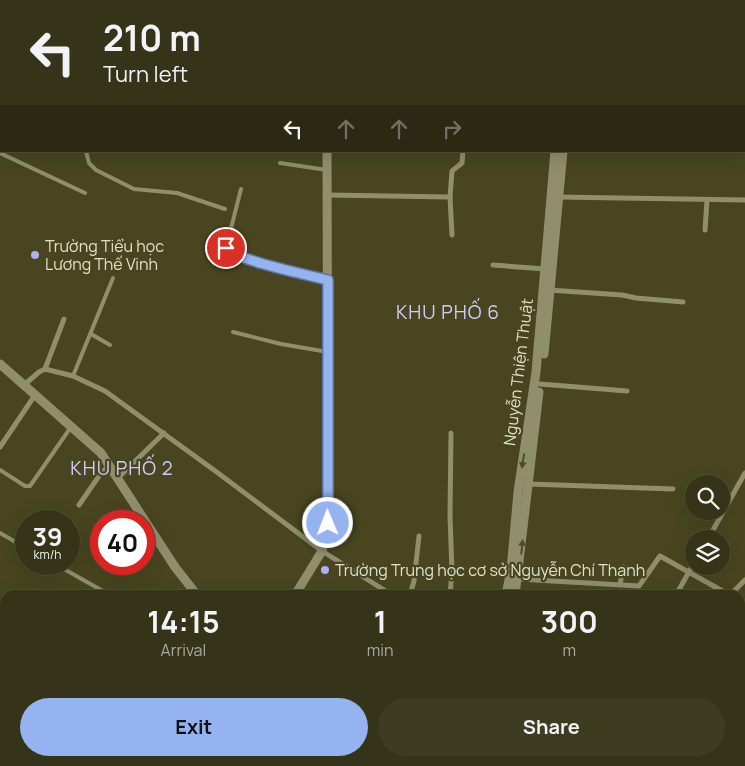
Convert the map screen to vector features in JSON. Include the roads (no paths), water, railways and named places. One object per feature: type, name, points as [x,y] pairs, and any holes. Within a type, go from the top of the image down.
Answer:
[{"type":"street","points":[[298,590],[322,551],[328,523],[327,152]]},
{"type":"street","points":[[452,235],[450,198],[452,171],[462,163],[463,152]]},
{"type":"street","name":"Nguyễn Thiện Thuật","points":[[507,590],[511,570],[518,492],[540,384],[547,290],[545,269],[555,152]]},
{"type":"street","name":"Nguyễn Thiện Thuật","points":[[516,590],[529,484],[536,372],[563,152]]},
{"type":"street","points":[[328,195],[450,198]]},
{"type":"street","points":[[558,197],[745,200]]},
{"type":"street","points":[[705,230],[707,200]]},
{"type":"street","points":[[493,265],[545,269]]},
{"type":"street","points":[[547,290],[622,295],[683,302]]},
{"type":"street","points":[[45,369],[64,319]]},
{"type":"street","points":[[0,364],[94,446],[110,464],[175,567],[193,590]]},
{"type":"street","points":[[24,385],[45,369],[73,376],[105,392],[164,433],[322,551],[384,590]]},
{"type":"street","points":[[540,384],[627,392]]},
{"type":"street","points":[[0,448],[35,395]]},
{"type":"street","points":[[118,478],[164,433]]},
{"type":"street","points":[[450,590],[452,572],[450,516],[451,433]]},
{"type":"street","points":[[79,505],[99,476],[110,464]]},
{"type":"street","points":[[713,530],[745,473]]},
{"type":"street","points":[[529,484],[673,489]]},
{"type":"street","points":[[411,590],[419,536]]},
{"type":"street","points":[[518,579],[639,586],[660,556],[685,570]]},
{"type":"street","points":[[620,585],[623,567]]},
{"type":"street","points":[[679,590],[687,575]]},
{"type":"street","points":[[694,575],[721,590]]},
{"type":"street","points":[[736,590],[745,580]]},
{"type":"lane","points":[[86,152],[89,163],[96,170],[134,189],[177,193],[225,208]]},
{"type":"lane","points":[[0,153],[85,193]]},
{"type":"lane","points":[[280,162],[328,170]]},
{"type":"lane","points":[[241,189],[226,248],[233,254],[271,266],[328,280]]},
{"type":"lane","points":[[73,376],[113,278]]},
{"type":"lane","points":[[233,332],[281,344],[328,352]]},
{"type":"lane","points":[[91,334],[110,345]]},
{"type":"lane","points":[[0,470],[25,486],[30,486],[71,427]]},
{"type":"lane","points":[[0,533],[15,542]]},
{"type":"lane","points":[[75,575],[101,590]]},
{"type":"place","name":"Trường Tiểu học Lương Thế Vinh","points":[[35,255]]},
{"type":"place","name":"Trường Trung học cơ sở Nguyễn Chí Thanh","points":[[325,570]]},
{"type":"district","name":"KHU PHỐ 6","points":[[448,312]]},
{"type":"district","name":"KHU PHỐ 2","points":[[122,468]]}]
